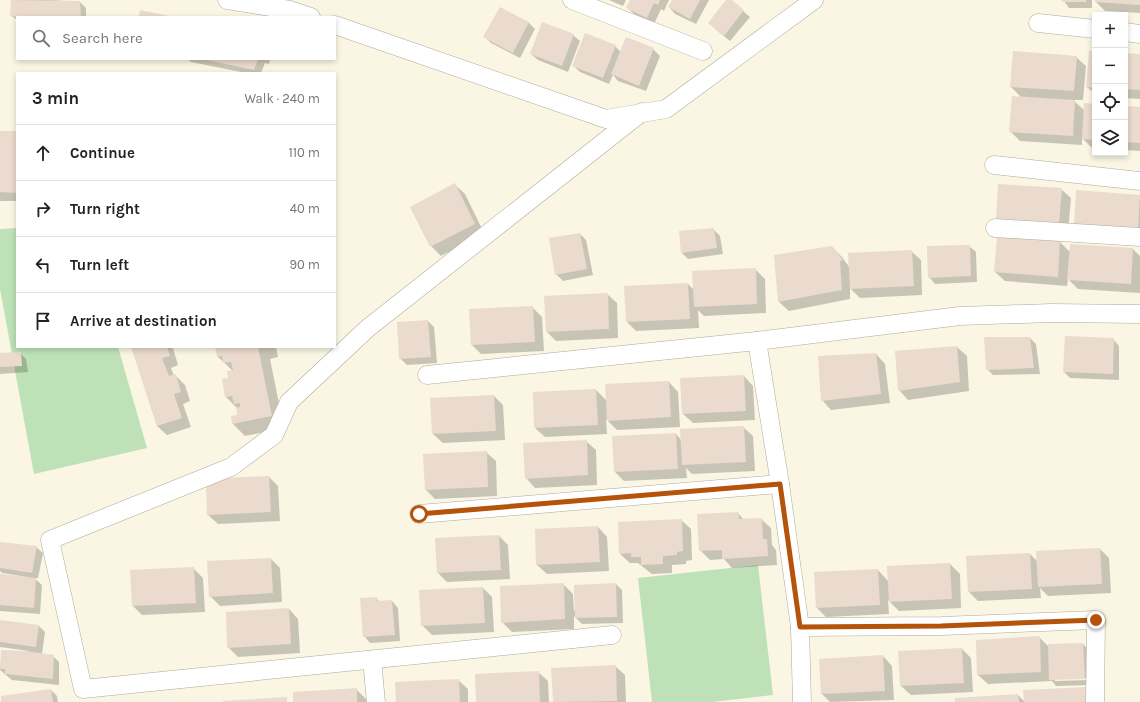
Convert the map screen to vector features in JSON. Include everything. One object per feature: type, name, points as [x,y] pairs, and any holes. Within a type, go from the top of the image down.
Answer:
[{"type":"street","points":[[227,0],[290,10],[308,16]]},
{"type":"street","points":[[572,0],[703,51]]},
{"type":"street","points":[[336,25],[606,119],[666,109],[814,0]]},
{"type":"street","points":[[1038,24],[1092,29]]},
{"type":"street","points":[[1128,32],[1140,34]]},
{"type":"street","points":[[612,635],[83,689],[50,540],[231,467],[274,435],[288,402],[368,328],[642,112]]},
{"type":"street","points":[[994,165],[1140,181]]},
{"type":"street","points":[[995,228],[1140,237]]},
{"type":"street","points":[[427,375],[757,341],[960,316],[1140,310]]},
{"type":"street","points":[[757,341],[780,484],[800,627],[802,702]]},
{"type":"street","points":[[419,514],[780,484]]},
{"type":"street","points":[[800,627],[941,626],[1096,620],[1095,702]]},
{"type":"street","points":[[372,660],[376,702]]},
{"type":"green space","points":[[16,228],[16,348],[118,348],[147,448],[34,474],[0,289],[0,229]]},
{"type":"green space","points":[[758,565],[773,695],[712,702],[652,702],[638,578]]},
{"type":"building","points":[[11,0],[80,1],[81,16],[10,16]]},
{"type":"building","points":[[630,0],[660,0],[658,5],[654,3],[647,18],[626,8]]},
{"type":"building","points":[[672,0],[700,0],[690,19],[668,7]]},
{"type":"building","points":[[726,0],[732,0],[744,10],[724,36],[708,23]]},
{"type":"building","points":[[1062,0],[1086,0],[1086,2],[1062,2]]},
{"type":"building","points":[[1095,0],[1140,0],[1140,5],[1095,2]]},
{"type":"building","points":[[500,7],[529,22],[513,53],[483,37]]},
{"type":"building","points":[[140,10],[169,16],[139,16]]},
{"type":"building","points":[[542,22],[574,34],[562,66],[530,54]]},
{"type":"building","points":[[585,33],[616,45],[603,78],[572,66]]},
{"type":"building","points":[[626,37],[654,48],[639,86],[611,74]]},
{"type":"building","points":[[1013,51],[1077,56],[1074,91],[1010,87]]},
{"type":"building","points":[[1089,51],[1092,51],[1092,88],[1086,87]]},
{"type":"building","points":[[1128,53],[1140,54],[1140,90],[1128,89]]},
{"type":"building","points":[[207,60],[258,60],[254,70]]},
{"type":"building","points":[[1012,96],[1075,100],[1073,136],[1009,132]]},
{"type":"building","points":[[1084,103],[1092,104],[1092,140],[1082,139]]},
{"type":"building","points":[[1128,106],[1140,107],[1140,143],[1128,142]]},
{"type":"building","points":[[0,131],[16,131],[16,193],[0,192]]},
{"type":"building","points":[[455,183],[475,224],[430,247],[410,207]]},
{"type":"building","points":[[998,184],[1062,188],[1059,224],[996,220]]},
{"type":"building","points":[[1076,190],[1140,195],[1138,231],[1074,226]]},
{"type":"building","points":[[714,228],[717,248],[681,253],[679,231]]},
{"type":"building","points":[[580,233],[587,269],[555,275],[549,238]]},
{"type":"building","points":[[997,237],[1060,241],[1058,277],[994,272]]},
{"type":"building","points":[[1070,244],[1133,248],[1131,284],[1067,280]]},
{"type":"building","points":[[970,245],[971,276],[928,278],[927,246]]},
{"type":"building","points":[[832,246],[843,260],[840,261],[842,290],[778,302],[774,255]]},
{"type":"building","points":[[912,250],[914,286],[850,289],[848,253]]},
{"type":"building","points":[[756,268],[757,304],[694,307],[692,271]]},
{"type":"building","points":[[688,283],[690,319],[626,322],[624,286]]},
{"type":"building","points":[[608,293],[609,329],[546,332],[544,296]]},
{"type":"building","points":[[533,306],[535,342],[471,345],[469,309]]},
{"type":"building","points":[[428,320],[431,357],[399,359],[397,322]]},
{"type":"building","points":[[1065,336],[1114,338],[1113,374],[1063,372]]},
{"type":"building","points":[[984,337],[1030,337],[1034,368],[986,370]]},
{"type":"building","points":[[957,346],[960,382],[898,391],[895,351]]},
{"type":"building","points":[[131,348],[167,348],[170,356],[162,358],[169,376],[176,374],[181,392],[174,394],[182,418],[157,426]]},
{"type":"building","points":[[215,348],[258,348],[272,416],[232,424],[231,416],[237,415],[236,407],[240,407],[240,403],[234,404],[232,396],[225,397],[222,379],[228,378],[227,371],[233,370],[231,362],[223,363],[222,356],[217,357]]},
{"type":"building","points":[[21,352],[22,366],[0,367],[0,353]]},
{"type":"building","points":[[876,353],[881,394],[821,401],[818,356]]},
{"type":"building","points":[[744,375],[746,411],[682,414],[680,378]]},
{"type":"building","points":[[669,381],[671,417],[607,421],[605,384]]},
{"type":"building","points":[[596,389],[598,425],[534,428],[533,392]]},
{"type":"building","points":[[494,395],[496,431],[432,434],[430,398]]},
{"type":"building","points":[[744,426],[746,462],[682,465],[680,429]]},
{"type":"building","points":[[676,433],[678,469],[614,472],[612,436]]},
{"type":"building","points":[[587,440],[588,475],[525,479],[523,443]]},
{"type":"building","points":[[487,451],[488,487],[425,490],[423,454]]},
{"type":"building","points":[[269,476],[271,512],[207,515],[206,479]]},
{"type":"building","points":[[738,512],[739,519],[762,518],[763,539],[767,539],[768,556],[722,559],[722,550],[699,551],[697,514]]},
{"type":"building","points":[[682,519],[683,551],[677,552],[677,555],[663,556],[663,564],[641,565],[641,557],[631,557],[631,553],[619,554],[618,522]]},
{"type":"building","points":[[598,526],[600,562],[536,565],[535,529]]},
{"type":"building","points":[[499,535],[501,570],[437,573],[435,538]]},
{"type":"building","points":[[0,542],[37,546],[32,573],[0,568]]},
{"type":"building","points":[[1100,548],[1102,584],[1038,587],[1036,551]]},
{"type":"building","points":[[1030,553],[1032,589],[968,592],[966,556]]},
{"type":"building","points":[[271,558],[273,593],[209,597],[207,561]]},
{"type":"building","points":[[950,563],[952,599],[889,602],[887,566]]},
{"type":"building","points":[[194,567],[196,603],[132,606],[130,570]]},
{"type":"building","points":[[878,569],[880,605],[816,608],[814,572]]},
{"type":"building","points":[[0,574],[36,578],[34,608],[0,605]]},
{"type":"building","points":[[564,583],[565,619],[501,623],[500,586]]},
{"type":"building","points":[[616,583],[617,617],[575,618],[574,585]]},
{"type":"building","points":[[483,587],[485,623],[421,626],[419,590]]},
{"type":"building","points":[[377,597],[377,601],[392,600],[395,635],[363,637],[360,598]]},
{"type":"building","points":[[289,608],[291,644],[227,648],[226,612]]},
{"type":"building","points":[[0,620],[39,625],[36,647],[0,642]]},
{"type":"building","points":[[1040,636],[1041,672],[977,675],[976,640]]},
{"type":"building","points":[[1083,643],[1085,679],[1049,680],[1048,644]]},
{"type":"building","points":[[962,648],[964,683],[900,686],[898,651]]},
{"type":"building","points":[[1,650],[26,651],[54,655],[53,679],[5,674],[5,669],[0,669]]},
{"type":"building","points":[[883,655],[885,691],[821,694],[819,659]]},
{"type":"building","points":[[616,665],[617,701],[553,702],[551,668]]},
{"type":"building","points":[[539,671],[540,702],[476,702],[475,674]]},
{"type":"building","points":[[459,679],[460,702],[396,702],[395,682]]},
{"type":"building","points":[[1087,687],[1088,702],[1024,702],[1023,690]]},
{"type":"building","points":[[357,688],[357,702],[293,702],[293,692]]},
{"type":"building","points":[[51,689],[53,702],[1,702],[1,696]]},
{"type":"building","points":[[1018,694],[1019,702],[955,702],[955,698]]},
{"type":"building","points":[[287,697],[287,702],[223,702],[223,701]]},
{"type":"route","points":[[419,514],[780,484],[800,627],[941,626],[1096,620]]}]
